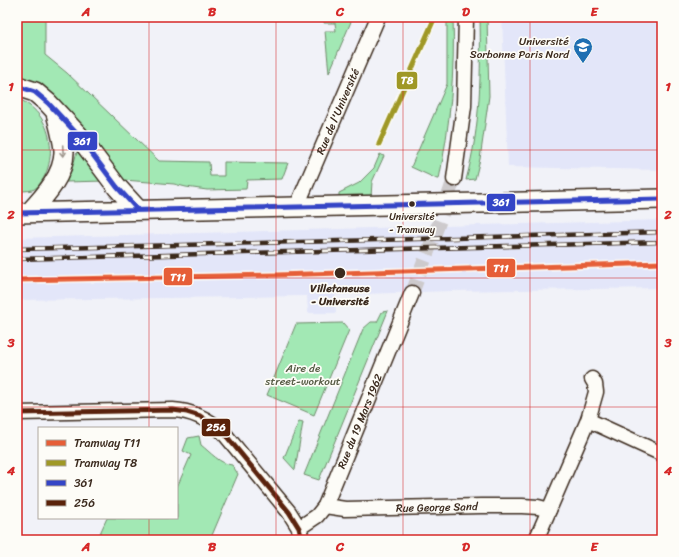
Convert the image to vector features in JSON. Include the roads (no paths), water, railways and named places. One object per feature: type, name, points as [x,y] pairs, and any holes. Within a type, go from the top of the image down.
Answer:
[{"type":"street","name":"Rue de l'Université","points":[[297,206],[378,17]]},
{"type":"street","points":[[454,179],[464,106],[466,17]]},
{"type":"street","points":[[17,86],[27,89],[40,96],[78,135],[137,209]]},
{"type":"street","points":[[24,213],[47,193],[58,174],[63,160],[64,150],[56,113]]},
{"type":"street","points":[[24,213],[137,209],[662,199]]},
{"type":"street","name":"Rue du 19 Mars 1962","points":[[300,534],[324,506],[412,293]]},
{"type":"street","points":[[536,540],[588,420],[596,392],[595,384],[592,379]]},
{"type":"street","points":[[17,413],[173,410],[186,411],[195,414],[211,423],[222,432],[288,512],[300,534]]},
{"type":"street","points":[[588,420],[662,454]]},
{"type":"street","name":"Rue George Sand","points":[[324,506],[345,509],[531,506],[548,510]]},
{"type":"tunnel","points":[[412,293],[454,179]]},
{"type":"railway","points":[[17,249],[662,232]]},
{"type":"railway","points":[[17,259],[662,242]]},
{"type":"tram line","name":"T8","points":[[379,144],[435,17]]},
{"type":"tram line","name":"T11","points":[[17,280],[277,275],[662,263]]},
{"type":"place","name":"Université Sorbonne Paris Nord","points":[[583,64]]},
{"type":"place","name":"Université - Tramway","points":[[412,204]]},
{"type":"place","name":"Villetaneuse - Université","points":[[340,273]]},
{"type":"park label","name":"Aire de street-workout","points":[[303,374]]}]
